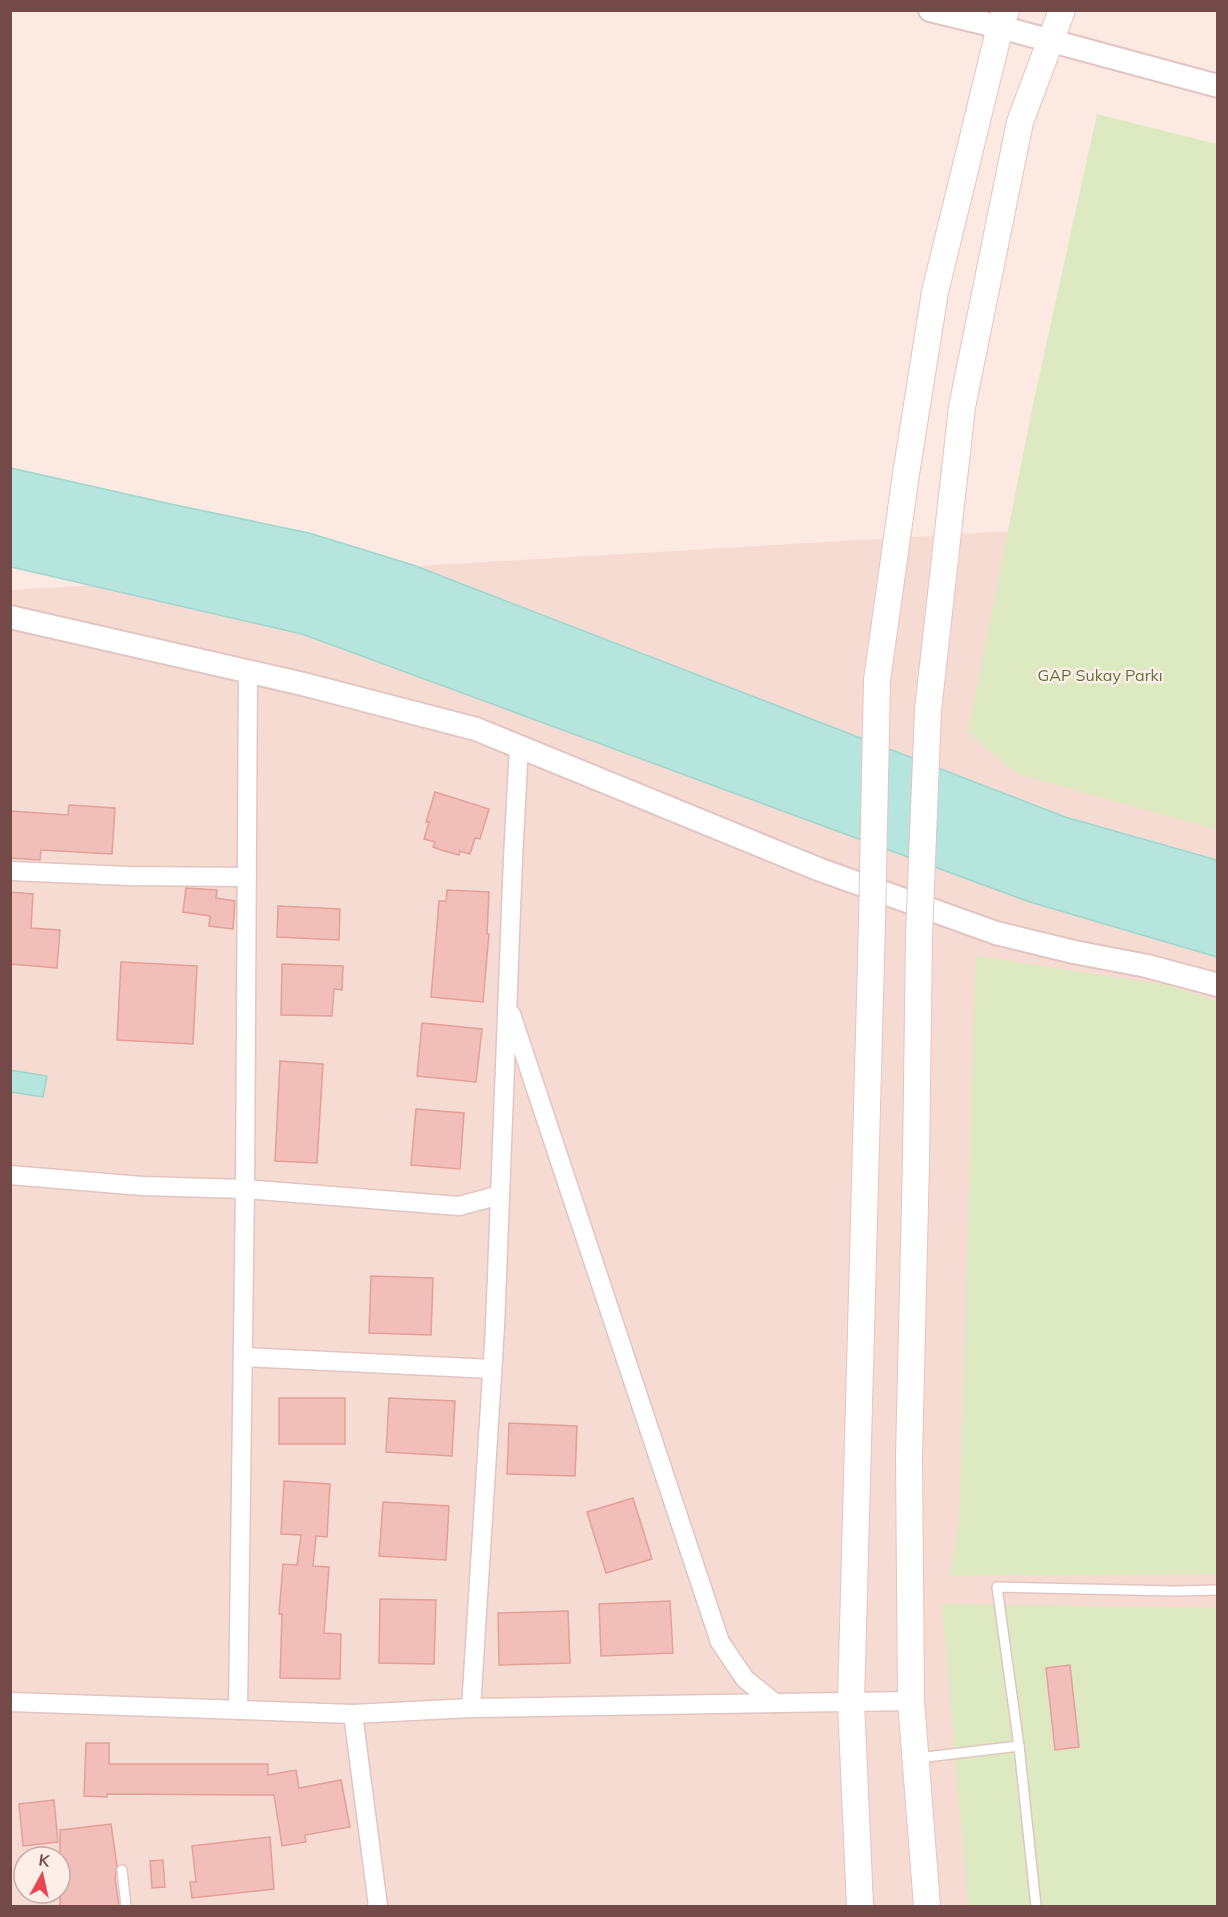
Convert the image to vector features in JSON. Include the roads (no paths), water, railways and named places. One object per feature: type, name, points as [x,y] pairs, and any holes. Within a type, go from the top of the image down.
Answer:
[{"type":"main road","points":[[927,1906],[911,1701],[909,1457],[919,936],[928,710],[962,407],[1020,122],[1062,10]]},
{"type":"main road","points":[[860,1906],[851,1702],[877,680],[935,292],[1003,19]]},
{"type":"street","points":[[930,10],[1003,19],[1051,41],[1218,86]]},
{"type":"street","points":[[10,617],[303,684],[476,729],[818,869],[996,933],[1218,984]]},
{"type":"street","points":[[238,1710],[245,1189],[248,671]]},
{"type":"street","points":[[471,1708],[492,1369],[519,746]]},
{"type":"street","points":[[10,871],[129,876],[247,877]]},
{"type":"street","points":[[508,1004],[720,1642],[746,1678],[775,1703]]},
{"type":"street","points":[[10,1175],[142,1186],[245,1189],[459,1206],[500,1195]]},
{"type":"street","points":[[243,1357],[492,1369]]},
{"type":"street","points":[[10,1702],[353,1714],[471,1708],[911,1701]]},
{"type":"street","points":[[353,1714],[378,1906]]},
{"type":"lane","points":[[1036,1906],[1019,1746],[997,1587],[1218,1590]]},
{"type":"lane","points":[[915,1758],[1019,1746]]},
{"type":"lane","points":[[122,1870],[126,1906]]},
{"type":"water","points":[[11,468],[309,533],[413,565],[1065,817],[1217,860],[1217,957],[1030,902],[302,634],[11,567]]},
{"type":"water","points":[[10,1070],[47,1076],[43,1097],[11,1092]]},
{"type":"park label","name":"GAP Sukay Parkı","points":[[1100,675]]}]
